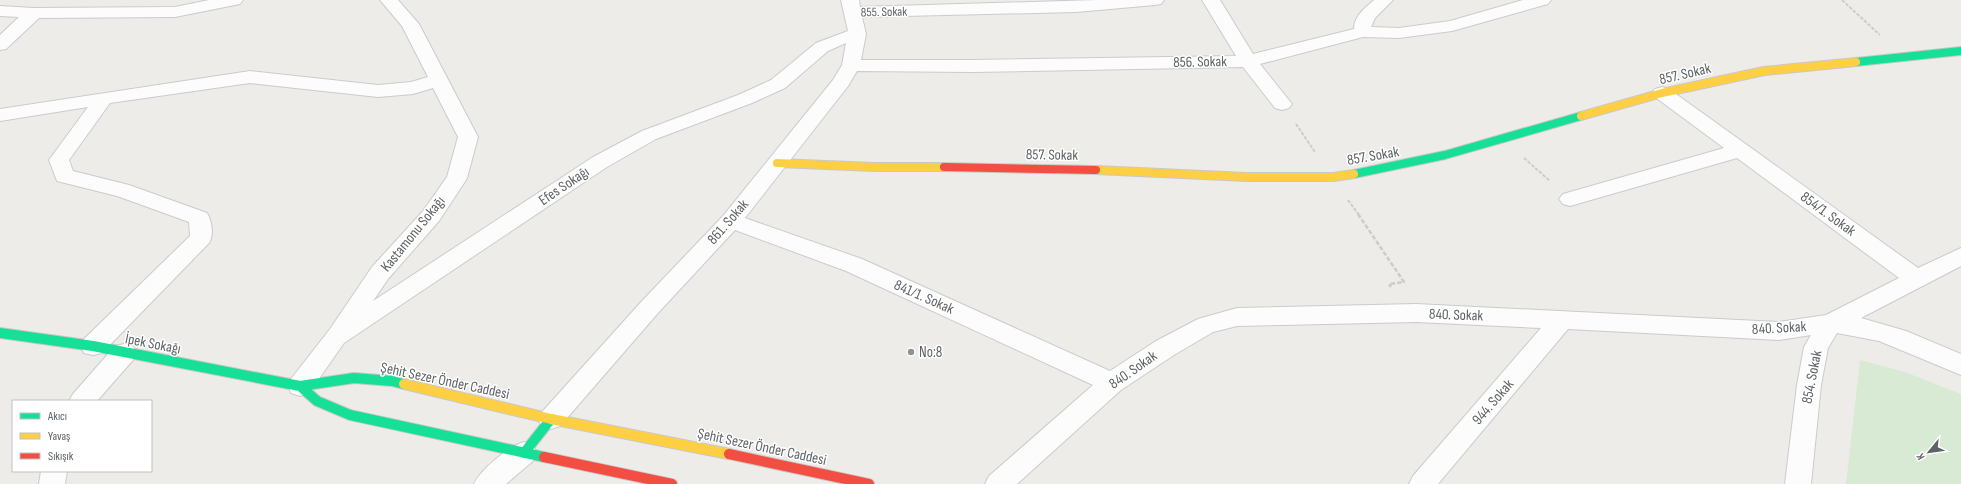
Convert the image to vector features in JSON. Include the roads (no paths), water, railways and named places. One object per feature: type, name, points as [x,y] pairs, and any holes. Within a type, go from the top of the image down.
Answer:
[{"type":"street","points":[[0,11],[34,13],[175,12],[234,0]]},
{"type":"street","name":"Kastamonu Sokağı","points":[[336,338],[380,273],[431,216],[456,178],[468,137],[450,98],[410,24],[389,0]]},
{"type":"street","name":"855. Sokak","points":[[851,6],[1076,7],[1155,0]]},
{"type":"street","points":[[1211,0],[1248,61],[1282,104]]},
{"type":"street","points":[[1363,32],[1362,25],[1364,18],[1384,0]]},
{"type":"street","name":"856. Sokak","points":[[851,65],[972,66],[1248,61],[1363,32],[1400,33],[1452,26],[1542,0]]},
{"type":"street","name":"861. Sokak","points":[[551,419],[650,307],[731,221],[841,82],[851,65],[857,34],[851,6]]},
{"type":"street","points":[[0,45],[34,13]]},
{"type":"street","name":"Efes Sokağı","points":[[300,386],[336,338],[600,162],[649,135],[745,99],[778,84],[822,47],[837,40],[857,34]]},
{"type":"street","name":"857. Sokak","points":[[777,163],[874,167],[1057,168],[1246,177],[1333,177],[1383,169],[1445,155],[1662,92],[1764,71],[1961,51]]},
{"type":"street","points":[[0,115],[250,77],[378,91],[413,88],[439,80]]},
{"type":"street","name":"854/1. Sokak","points":[[1662,92],[1917,279]]},
{"type":"street","points":[[93,346],[201,238],[199,218],[122,190],[64,176],[59,160],[104,98]]},
{"type":"street","points":[[1570,199],[1740,150]]},
{"type":"street","name":"841/1. Sokak","points":[[731,221],[854,266],[1112,383]]},
{"type":"street","points":[[1830,324],[1961,256]]},
{"type":"street","name":"840. Sokak","points":[[998,484],[1112,383],[1165,348],[1200,329],[1237,317],[1405,313],[1564,319],[1771,330],[1830,324],[1864,327],[1916,344],[1961,365]]},
{"type":"street","name":"944. Sokak","points":[[1422,484],[1564,319]]},
{"type":"street","name":"854. Sokak","points":[[1798,484],[1816,347],[1830,324]]},
{"type":"street","name":"İpek Sokağı","points":[[0,333],[93,346],[300,386]]},
{"type":"street","points":[[83,400],[124,352]]},
{"type":"street","name":"Şehit Sezer Önder Caddesi","points":[[300,386],[354,378],[392,381],[551,419],[682,444],[869,484]]},
{"type":"street","points":[[300,386],[318,401],[350,415],[672,484]]},
{"type":"street","points":[[487,484],[524,453],[551,419]]},
{"type":"street","points":[[52,484],[54,472]]},
{"type":"place","name":"No:8","points":[[911,352]]}]
